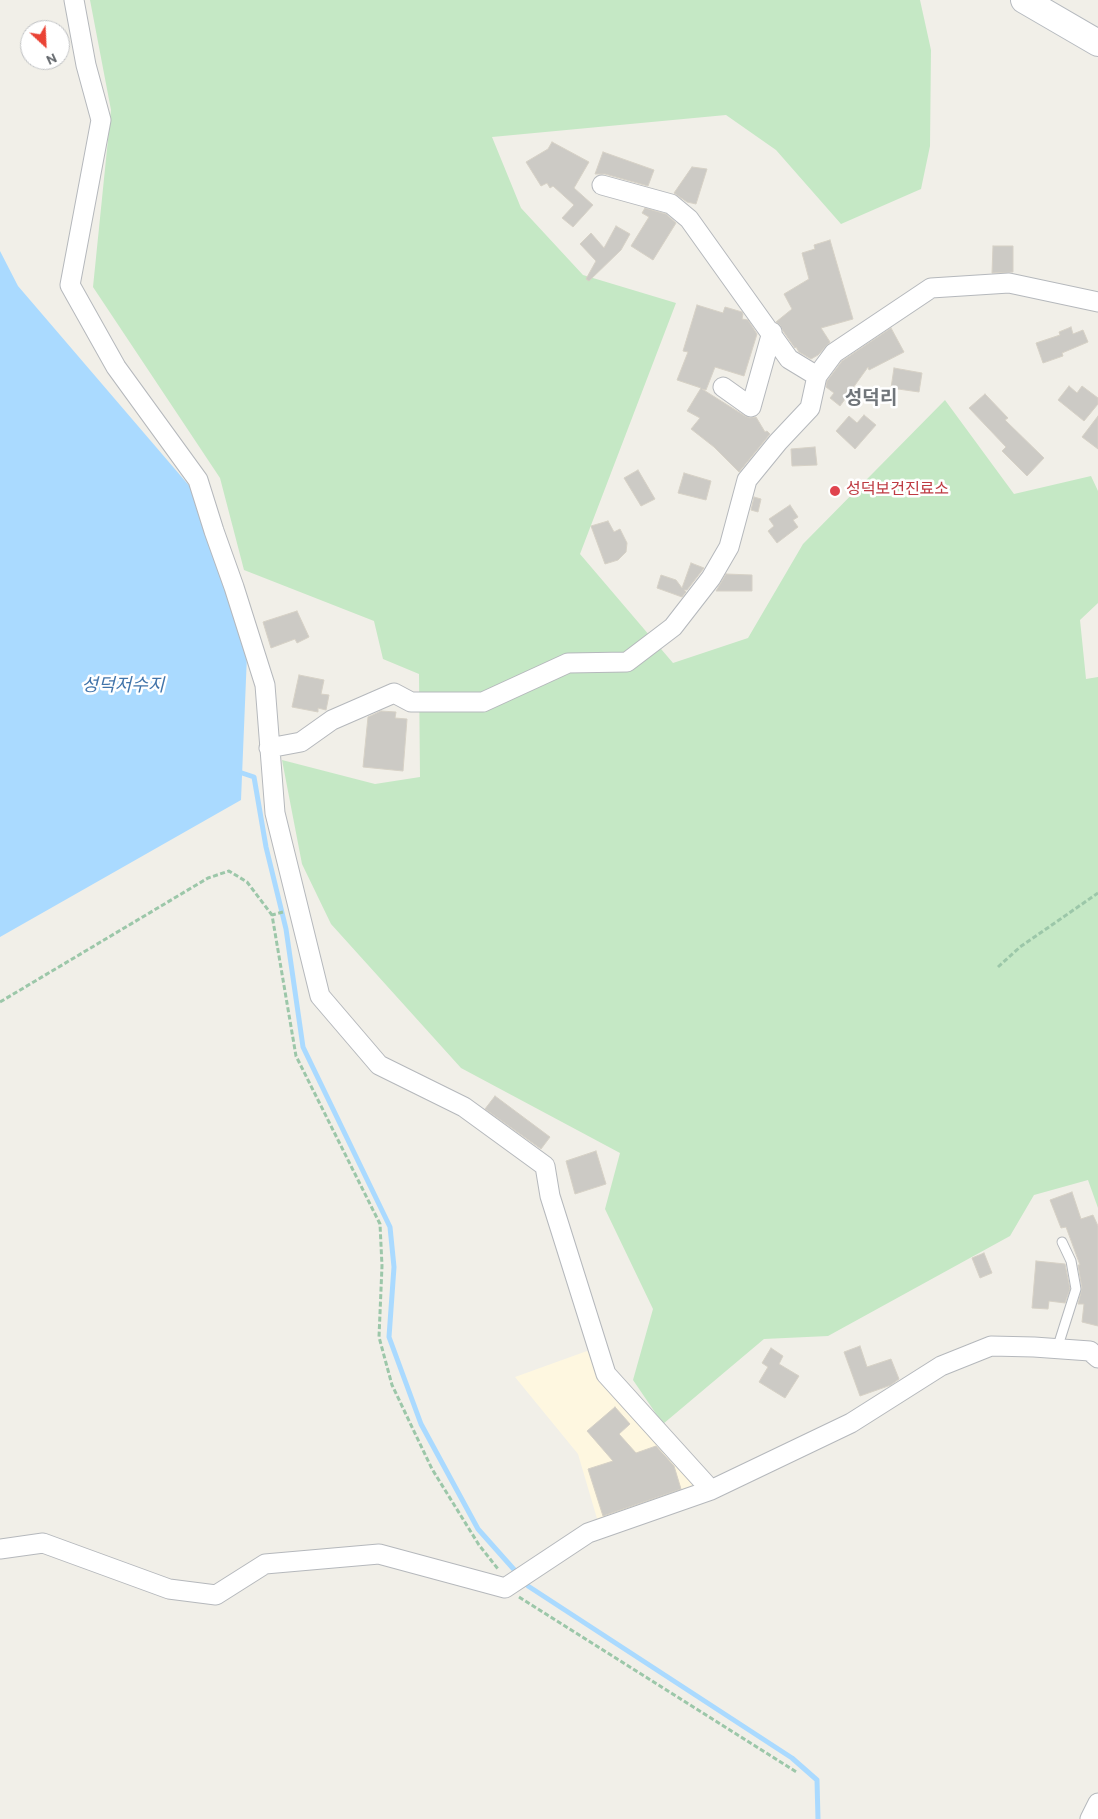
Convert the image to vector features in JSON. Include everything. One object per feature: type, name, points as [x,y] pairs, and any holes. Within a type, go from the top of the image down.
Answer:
[{"type":"main road","points":[[1024,0],[1098,43]]},
{"type":"street","points":[[74,0],[86,65],[101,120],[70,285],[116,366],[198,480],[265,685],[275,813],[320,996],[380,1065],[464,1107],[545,1166],[550,1196],[606,1374],[711,1490]]},
{"type":"street","points":[[602,185],[671,204],[689,218],[772,332],[789,359],[817,376]]},
{"type":"street","points":[[269,748],[301,742],[332,720],[394,693],[411,702],[483,702],[568,664],[627,662],[673,627],[711,578],[729,547],[747,480],[778,442],[810,408],[817,376],[834,352],[931,288],[1009,283],[1098,302]]},
{"type":"street","points":[[723,387],[751,406],[772,332]]},
{"type":"street","points":[[0,1549],[42,1543],[169,1589],[216,1596],[265,1564],[379,1554],[516,1581],[588,1533],[711,1490],[852,1422],[941,1366],[991,1346],[1090,1351],[1098,1358]]},
{"type":"street","points":[[1090,1819],[1098,1803]]},
{"type":"lane","points":[[1057,1349],[1076,1289],[1070,1261],[1062,1242]]},
{"type":"path","points":[[0,1002],[208,878],[229,871],[247,882],[274,914],[296,1056],[380,1224],[382,1266],[379,1338],[392,1385],[432,1469],[479,1545],[505,1577],[516,1581],[798,1773]]},
{"type":"path","points":[[998,967],[1020,947],[1098,893]]},
{"type":"shaded area","points":[[587,1351],[702,1489],[598,1522],[578,1454],[515,1377]]},
{"type":"green space","points":[[90,0],[920,0],[931,50],[930,146],[921,189],[841,224],[776,150],[726,115],[492,137],[521,208],[583,275],[676,303],[580,554],[673,663],[748,638],[803,544],[945,400],[1014,494],[1091,476],[1098,491],[1098,603],[1080,620],[1086,679],[1098,677],[1098,1208],[1088,1180],[1034,1195],[1010,1236],[828,1336],[764,1339],[663,1424],[633,1380],[653,1309],[605,1209],[620,1153],[461,1068],[331,924],[302,864],[282,760],[375,784],[420,777],[419,674],[383,659],[374,621],[244,570],[220,478],[93,287],[111,110]]},
{"type":"water","name":"성덕저수지","points":[[0,251],[18,286],[192,489],[247,655],[241,800],[0,937]]},
{"type":"building","points":[[552,142],[589,162],[574,188],[593,205],[573,227],[562,218],[574,205],[553,186],[550,188],[547,183],[541,186],[526,162],[548,149]]},
{"type":"building","points":[[603,152],[654,170],[648,186],[605,174],[595,174]]},
{"type":"building","points":[[692,167],[707,169],[696,204],[687,202],[674,193]]},
{"type":"building","points":[[645,208],[666,214],[676,223],[653,260],[631,246],[649,217],[642,213]]},
{"type":"building","points":[[616,226],[630,234],[621,250],[589,281],[586,279],[596,261],[580,244],[591,233],[604,248]]},
{"type":"building","points":[[830,240],[853,319],[821,328],[830,342],[818,355],[811,359],[795,348],[776,322],[792,309],[784,294],[809,279],[802,253],[815,249],[814,245]]},
{"type":"building","points":[[993,246],[1013,246],[1013,272],[992,273]]},
{"type":"building","points":[[697,305],[723,313],[725,307],[742,312],[742,319],[748,320],[757,334],[744,376],[715,367],[706,390],[702,389],[745,416],[750,418],[756,417],[765,432],[767,431],[770,434],[739,472],[714,447],[691,429],[700,418],[687,411],[701,388],[677,380],[688,352],[683,351]]},
{"type":"building","points":[[1071,327],[1073,334],[1083,330],[1088,342],[1062,353],[1063,356],[1043,363],[1036,343],[1060,335],[1059,332]]},
{"type":"building","points":[[891,328],[904,352],[869,370],[868,367],[840,406],[830,398],[834,393],[826,387],[827,381],[842,361]]},
{"type":"building","points":[[894,368],[922,373],[919,392],[891,388]]},
{"type":"building","points":[[1069,386],[1077,393],[1082,386],[1098,398],[1098,404],[1084,421],[1058,400]]},
{"type":"building","points":[[985,394],[1008,418],[1005,420],[1044,458],[1027,476],[1002,451],[1006,447],[969,408]]},
{"type":"building","points":[[864,415],[876,425],[855,449],[836,431],[849,416],[857,423]]},
{"type":"building","points":[[1098,416],[1098,449],[1082,437]]},
{"type":"building","points":[[815,447],[817,465],[792,466],[791,449]]},
{"type":"building","points":[[638,470],[655,499],[641,506],[624,478]]},
{"type":"building","points":[[684,473],[711,481],[706,500],[678,493]]},
{"type":"building","points":[[754,497],[761,499],[758,512],[751,510]]},
{"type":"building","points":[[790,505],[798,517],[793,520],[798,527],[777,543],[768,531],[774,526],[769,519]]},
{"type":"building","points":[[608,521],[614,532],[620,529],[627,543],[626,552],[618,560],[605,564],[591,526]]},
{"type":"building","points":[[691,563],[704,568],[687,590],[684,590],[686,592],[682,597],[657,588],[661,575],[676,580],[682,588]]},
{"type":"building","points":[[726,574],[752,575],[752,591],[716,591]]},
{"type":"building","points":[[297,611],[309,637],[297,643],[295,639],[271,648],[263,622]]},
{"type":"building","points":[[299,675],[324,680],[321,694],[329,695],[326,710],[318,708],[318,712],[292,707]]},
{"type":"building","points":[[381,711],[396,712],[395,718],[407,719],[403,771],[363,767],[368,717]]},
{"type":"building","points":[[495,1096],[550,1137],[541,1149],[485,1109]]},
{"type":"building","points":[[596,1151],[606,1184],[575,1194],[566,1161]]},
{"type":"building","points":[[1072,1192],[1081,1219],[1093,1215],[1098,1226],[1098,1326],[1082,1322],[1084,1304],[1078,1304],[1082,1288],[1078,1265],[1080,1265],[1066,1227],[1061,1228],[1050,1200]]},
{"type":"building","points":[[984,1253],[992,1273],[980,1278],[972,1258]]},
{"type":"building","points":[[1036,1261],[1065,1264],[1070,1289],[1065,1303],[1049,1301],[1048,1309],[1032,1308]]},
{"type":"building","points":[[860,1346],[867,1367],[891,1359],[899,1379],[891,1385],[860,1396],[844,1352]]},
{"type":"building","points":[[771,1348],[783,1356],[779,1364],[799,1376],[785,1398],[759,1382],[768,1367],[762,1363]]},
{"type":"building","points":[[615,1407],[630,1424],[619,1434],[636,1453],[656,1446],[674,1466],[681,1489],[603,1516],[588,1469],[613,1461],[587,1431]]},
{"type":"waterway","points":[[242,773],[254,777],[266,847],[286,929],[303,1047],[390,1227],[394,1267],[389,1337],[421,1424],[478,1529],[518,1574]]},
{"type":"waterway","points":[[523,1580],[528,1586],[792,1758],[817,1780],[818,1819]]},
{"type":"place","name":"성덕보건진료소","points":[[835,491]]},
{"type":"district","name":"성덕리","points":[[871,400]]}]
